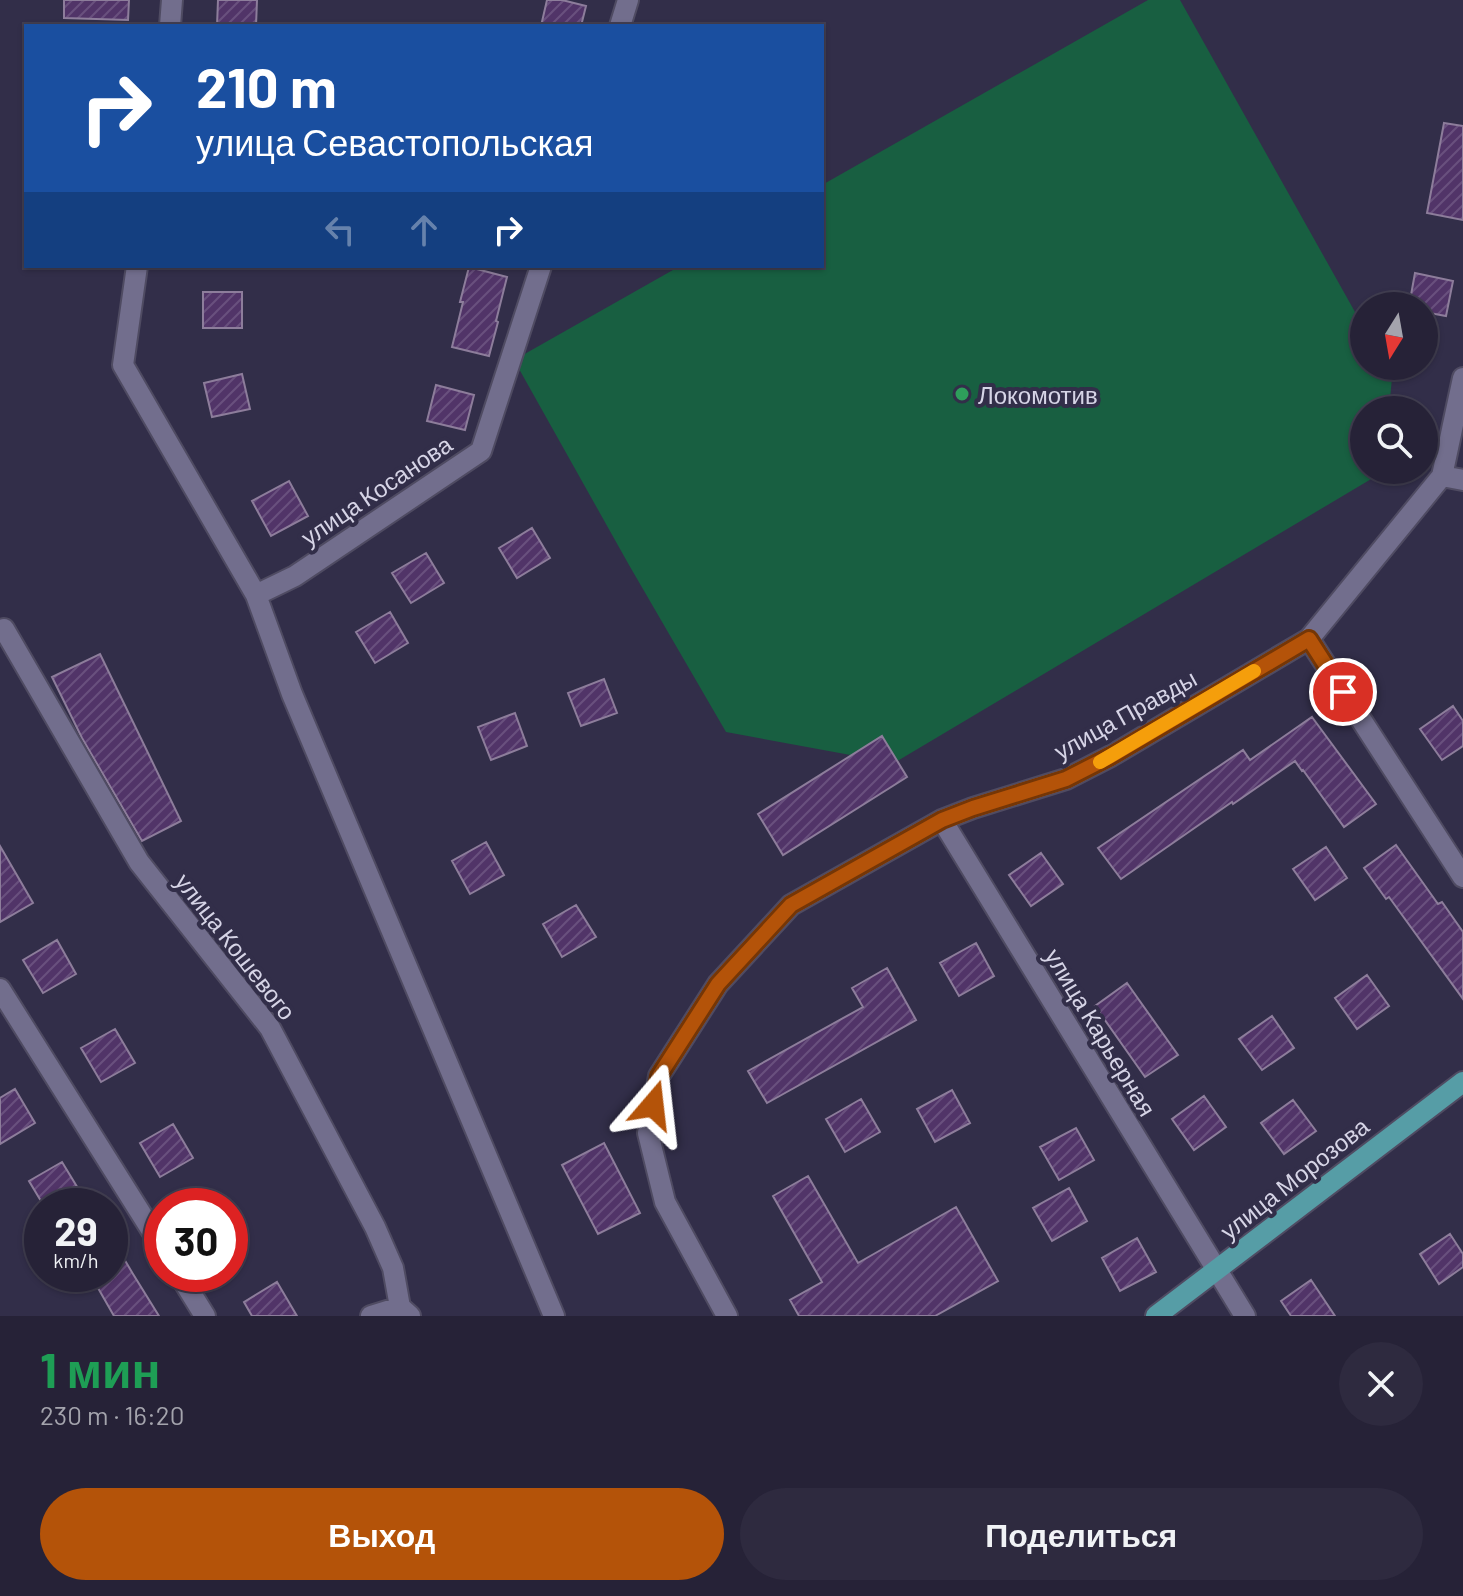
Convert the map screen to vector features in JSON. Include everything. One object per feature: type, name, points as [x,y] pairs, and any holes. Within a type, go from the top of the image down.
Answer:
[{"type":"main road","name":"улица Морозова","points":[[1156,1316],[1463,1082]]},
{"type":"street","points":[[170,24],[172,0]]},
{"type":"street","points":[[621,24],[628,0]]},
{"type":"street","points":[[137,268],[123,365],[256,595],[292,694],[554,1316]]},
{"type":"street","name":"улица Косанова","points":[[256,595],[295,576],[481,451],[540,268]]},
{"type":"street","name":"улица Правды","points":[[727,1316],[665,1202],[648,1133],[659,1076],[718,984],[791,905],[942,820],[1066,779],[1111,756],[1309,639],[1442,476],[1463,378]]},
{"type":"street","points":[[1442,476],[1463,480]]},
{"type":"street","name":"улица Кошевого","points":[[4,629],[139,862],[270,1028],[375,1227],[393,1268],[405,1312],[371,1316]]},
{"type":"street","points":[[1309,639],[1463,877]]},
{"type":"street","name":"улица Карьерная","points":[[942,820],[1245,1316]]},
{"type":"street","points":[[0,989],[144,1218]]},
{"type":"street","points":[[190,1292],[205,1316]]},
{"type":"green space","name":"Локомотив","points":[[1148,0],[1180,0],[1350,303],[1350,380],[1392,380],[1390,396],[1350,396],[1350,484],[1363,484],[894,763],[726,732],[514,360],[676,268],[824,268],[824,184]]},
{"type":"building","points":[[64,0],[129,0],[128,20],[64,18]]},
{"type":"building","points":[[218,0],[257,0],[256,24],[217,24]]},
{"type":"building","points":[[547,0],[586,6],[582,24],[541,24]]},
{"type":"building","points":[[1444,123],[1463,126],[1463,220],[1427,213]]},
{"type":"building","points":[[469,268],[507,277],[489,356],[452,347],[463,302],[460,302]]},
{"type":"building","points":[[1415,273],[1453,281],[1446,316],[1438,315],[1438,292],[1412,292]]},
{"type":"building","points":[[203,292],[242,292],[242,328],[203,328]]},
{"type":"building","points":[[242,374],[250,409],[212,417],[204,383]]},
{"type":"building","points":[[436,385],[474,395],[465,430],[427,421]]},
{"type":"building","points":[[289,481],[308,516],[271,536],[252,501]]},
{"type":"building","points":[[532,528],[550,558],[517,578],[499,548]]},
{"type":"building","points":[[426,553],[444,583],[411,603],[392,573]]},
{"type":"building","points":[[390,612],[408,643],[375,663],[356,632]]},
{"type":"building","points":[[100,654],[181,821],[142,841],[82,738],[52,677]]},
{"type":"building","points":[[604,679],[617,713],[581,726],[568,693]]},
{"type":"building","points":[[1453,706],[1463,721],[1463,746],[1442,760],[1420,729]]},
{"type":"building","points":[[515,713],[527,746],[491,760],[478,727]]},
{"type":"building","points":[[1312,717],[1376,804],[1344,827],[1295,761],[1121,879],[1098,848],[1243,750],[1250,760]]},
{"type":"building","points":[[882,736],[907,777],[783,855],[758,814]]},
{"type":"building","points":[[486,842],[504,875],[470,894],[452,861]]},
{"type":"building","points":[[1396,845],[1438,904],[1442,902],[1463,932],[1463,999],[1389,897],[1386,899],[1364,868]]},
{"type":"building","points":[[0,846],[33,903],[0,922]]},
{"type":"building","points":[[1326,847],[1347,878],[1315,900],[1293,869]]},
{"type":"building","points":[[1041,853],[1063,884],[1031,906],[1009,875]]},
{"type":"building","points":[[576,905],[596,937],[562,957],[543,924]]},
{"type":"building","points":[[57,940],[76,974],[43,993],[23,960]]},
{"type":"building","points":[[976,943],[994,976],[959,996],[940,963]]},
{"type":"building","points":[[887,968],[916,1020],[767,1103],[748,1071],[863,1007],[852,988]]},
{"type":"building","points":[[1367,975],[1389,1006],[1357,1029],[1335,998]]},
{"type":"building","points":[[1127,983],[1178,1055],[1145,1077],[1095,1006]]},
{"type":"building","points":[[1272,1016],[1294,1048],[1262,1070],[1239,1039]]},
{"type":"building","points":[[115,1029],[135,1063],[101,1082],[81,1048]]},
{"type":"building","points":[[15,1089],[35,1123],[0,1144],[0,1098]]},
{"type":"building","points":[[952,1090],[970,1123],[935,1142],[917,1109]]},
{"type":"building","points":[[1204,1096],[1226,1127],[1194,1150],[1172,1119]]},
{"type":"building","points":[[861,1099],[880,1132],[845,1152],[826,1119]]},
{"type":"building","points":[[1293,1100],[1316,1131],[1284,1154],[1261,1123]]},
{"type":"building","points":[[173,1124],[193,1158],[160,1177],[140,1143]]},
{"type":"building","points":[[1076,1128],[1094,1160],[1059,1180],[1040,1147]]},
{"type":"building","points":[[604,1143],[640,1213],[598,1234],[562,1165]]},
{"type":"building","points":[[62,1162],[78,1188],[33,1188],[29,1181]]},
{"type":"building","points":[[808,1176],[858,1263],[956,1207],[998,1281],[935,1316],[799,1316],[790,1300],[822,1282],[773,1196]]},
{"type":"building","points":[[1069,1188],[1087,1221],[1052,1241],[1033,1208]]},
{"type":"building","points":[[1450,1234],[1463,1254],[1463,1267],[1439,1284],[1420,1254]]},
{"type":"building","points":[[1137,1238],[1156,1272],[1120,1291],[1102,1258]]},
{"type":"building","points":[[128,1265],[159,1316],[114,1316],[100,1292],[128,1292]]},
{"type":"building","points":[[1311,1280],[1335,1316],[1291,1316],[1281,1301]]},
{"type":"building","points":[[277,1282],[297,1316],[252,1316],[244,1302]]},
{"type":"slow traffic","points":[[1100,762],[1254,671]]},
{"type":"place","name":"Локомотив","points":[[962,394]]},
{"type":"route","points":[[653,1105],[659,1076],[718,984],[791,905],[942,820],[1066,779],[1111,756],[1309,639],[1343,692]]}]
